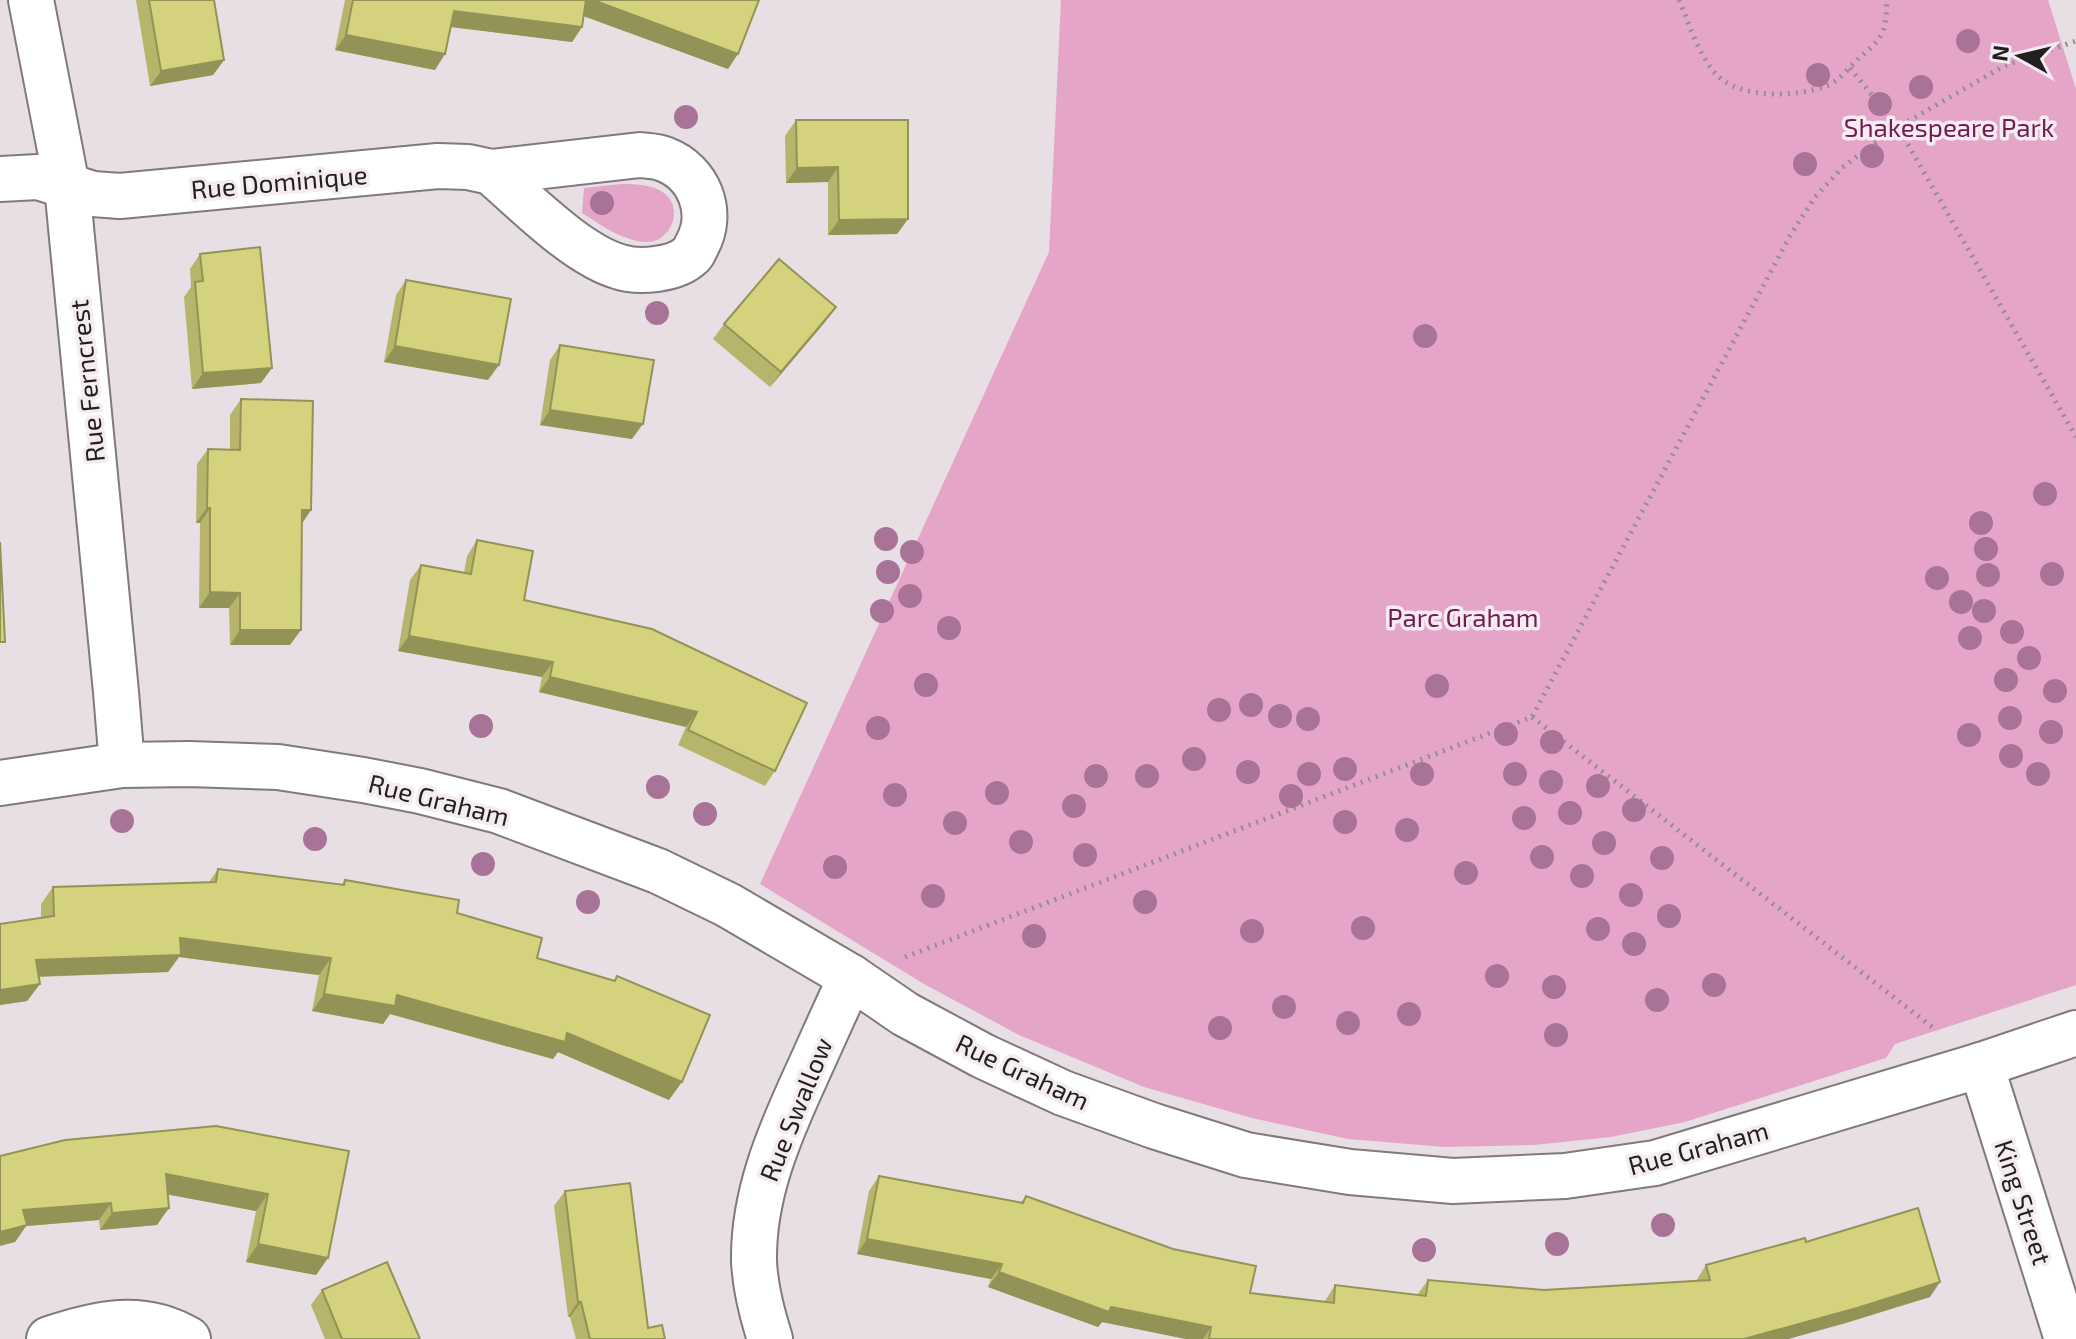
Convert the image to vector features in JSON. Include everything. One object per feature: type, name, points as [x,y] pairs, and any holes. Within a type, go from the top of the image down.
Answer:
[{"type":"street","name":"Rue Ferncrest","points":[[31,0],[67,186],[122,765]]},
{"type":"street","name":"Rue Dominique","points":[[0,179],[38,177],[93,194],[120,196],[438,166],[491,172]]},
{"type":"street","name":"Rue Graham","points":[[0,783],[122,765],[278,767],[420,791],[499,811],[658,871],[728,905],[851,977],[905,1014],[983,1056],[1063,1093],[1246,1155],[1350,1172],[1453,1181],[1565,1176],[1655,1163],[1981,1065],[2076,1033]]},
{"type":"street","name":"Rue Swallow","points":[[770,1339],[761,1311],[754,1263],[756,1221],[764,1181],[785,1121],[851,977]]},
{"type":"street","name":"King Street","points":[[1981,1065],[2067,1339]]},
{"type":"street","points":[[49,1339],[110,1322],[142,1323],[177,1332],[188,1339]]},
{"type":"path","points":[[1679,0],[1706,61],[1719,78],[1757,93],[1776,96],[1828,86],[1850,68],[1882,33],[1887,0]]},
{"type":"path","points":[[851,977],[1532,717],[1791,234],[1815,197],[1842,168],[1898,127],[2004,66],[2076,41]]},
{"type":"path","points":[[1850,68],[1898,127],[2076,437]]},
{"type":"path","points":[[1532,717],[1981,1065]]},
{"type":"green space","name":"Parc Graham","points":[[1061,0],[2048,0],[2076,89],[2076,985],[1895,1044],[1886,1058],[1685,1122],[1611,1137],[1534,1145],[1445,1147],[1348,1139],[1252,1118],[1144,1087],[1019,1035],[924,984],[760,884],[1049,252]]},
{"type":"green space","points":[[638,184],[664,193],[670,200],[674,216],[668,232],[654,241],[645,242],[612,231],[582,213],[584,188]]},
{"type":"building","points":[[149,0],[214,0],[224,60],[161,71]]},
{"type":"building","points":[[353,0],[586,0],[582,27],[454,11],[445,54],[346,35]]},
{"type":"building","points":[[593,0],[759,0],[738,54]]},
{"type":"building","points":[[796,120],[908,120],[908,219],[839,220],[838,167],[797,168]]},
{"type":"building","points":[[260,247],[272,368],[203,373],[195,282],[203,281],[200,254]]},
{"type":"building","points":[[779,259],[836,307],[781,372],[724,324]]},
{"type":"building","points":[[406,280],[511,299],[499,365],[395,346]]},
{"type":"building","points":[[560,345],[654,360],[643,424],[550,410]]},
{"type":"building","points":[[241,399],[313,401],[311,510],[302,510],[301,630],[240,630],[240,593],[210,592],[208,449],[240,450]]},
{"type":"building","points":[[477,540],[533,551],[524,600],[652,629],[807,703],[775,771],[688,730],[697,712],[550,677],[553,662],[409,636],[421,565],[471,574]]},
{"type":"building","points":[[0,542],[5,642],[0,642]]},
{"type":"building","points":[[218,869],[344,885],[345,880],[459,900],[457,913],[542,938],[537,958],[615,981],[617,976],[710,1015],[682,1082],[567,1033],[565,1042],[397,995],[395,1006],[324,994],[331,958],[180,938],[181,955],[36,960],[40,984],[0,990],[0,924],[54,916],[53,887],[216,882]]},
{"type":"building","points":[[216,1126],[349,1151],[328,1258],[258,1244],[268,1194],[166,1174],[169,1208],[112,1213],[111,1203],[23,1210],[27,1225],[0,1232],[0,1156],[65,1140]]},
{"type":"building","points":[[879,1176],[1023,1203],[1026,1196],[1173,1249],[1256,1266],[1250,1293],[1334,1303],[1335,1285],[1426,1296],[1428,1280],[1544,1290],[1710,1280],[1706,1265],[1805,1238],[1806,1242],[1918,1208],[1940,1282],[1744,1339],[1209,1339],[1211,1327],[1111,1307],[1109,1312],[999,1272],[1002,1264],[867,1239]]},
{"type":"building","points":[[630,1183],[648,1328],[662,1325],[665,1339],[590,1339],[581,1302],[578,1302],[565,1191]]},
{"type":"building","points":[[387,1262],[420,1339],[342,1339],[322,1290]]},
{"type":"park label","name":"Shakespeare Park","points":[[1949,126]]}]
